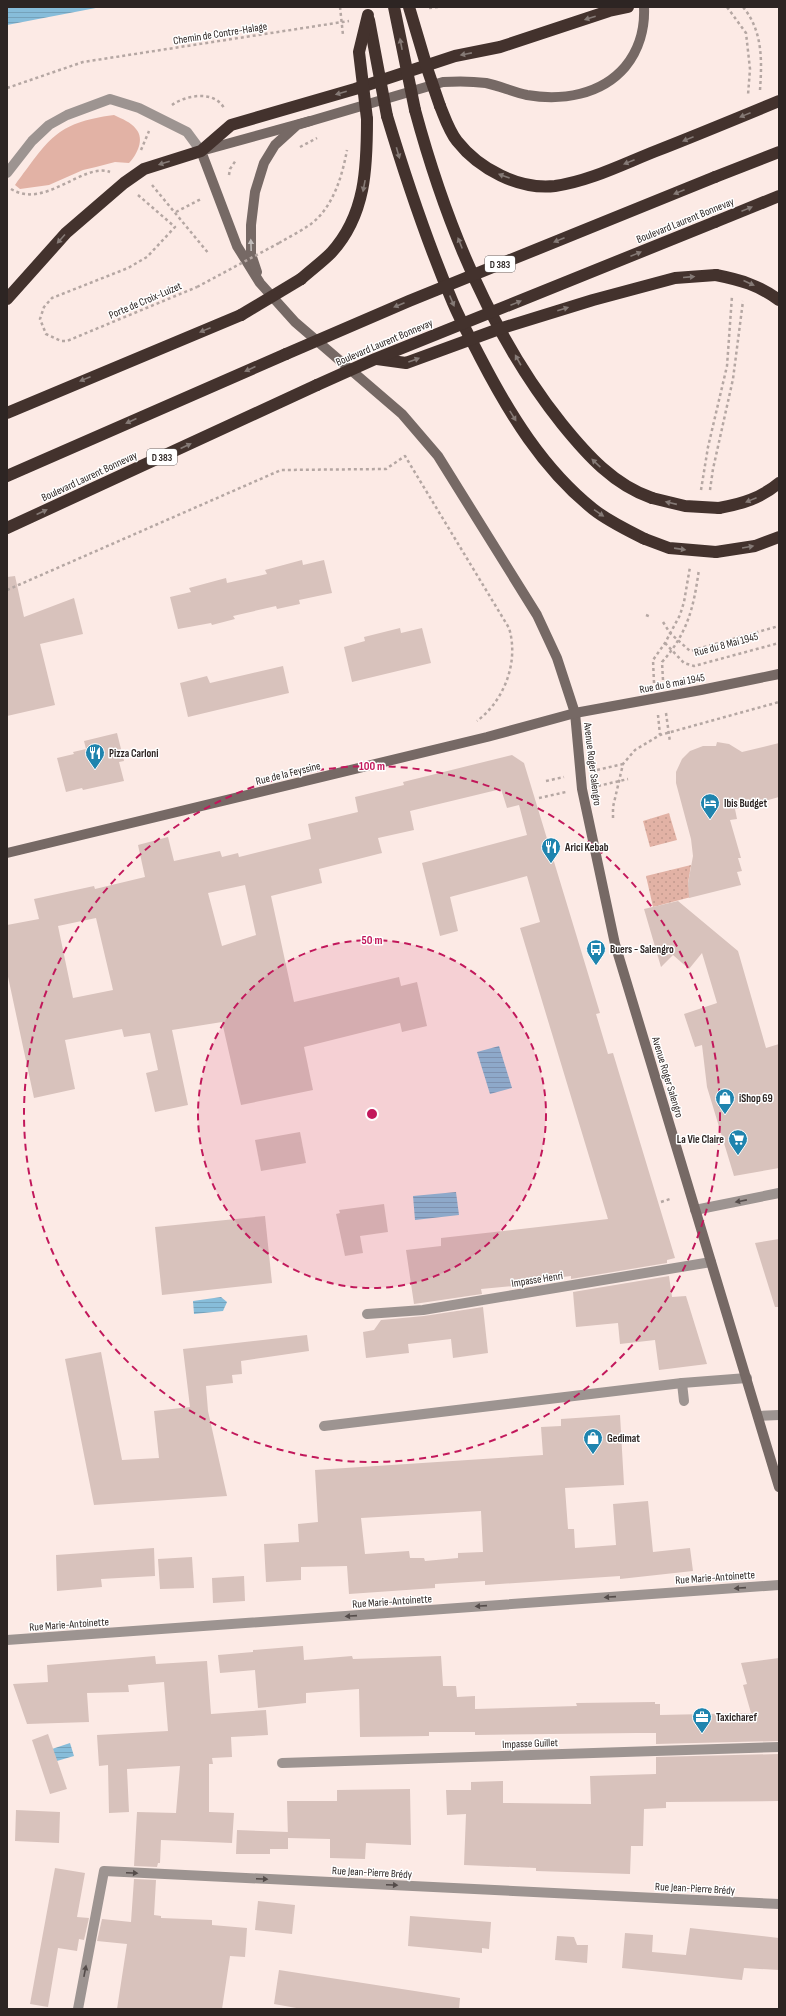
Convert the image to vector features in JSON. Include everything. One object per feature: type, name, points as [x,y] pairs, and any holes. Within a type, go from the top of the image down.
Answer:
[{"type":"highway","points":[[394,7],[415,110],[438,187],[481,294],[525,373],[543,401],[590,457],[609,475],[636,492],[652,498],[685,506],[719,508],[738,505],[754,499],[768,492],[779,483]]},
{"type":"highway","points":[[410,7],[428,71],[440,106],[457,140],[473,158],[497,174],[535,185],[554,186],[571,183],[598,175],[779,101]]},
{"type":"highway","points":[[7,299],[66,233],[124,183],[144,169],[201,151],[231,124],[355,89],[455,56],[500,47],[609,11],[628,7]]},
{"type":"highway","points":[[367,11],[387,116],[405,177],[453,304],[494,383],[534,447],[563,481],[593,509],[621,527],[645,539],[669,548],[716,552],[755,546],[779,537]]},
{"type":"highway","points":[[7,413],[241,315],[301,279],[331,253],[345,235],[360,202],[366,164],[367,119],[359,52],[367,11]]},
{"type":"highway","name":"D 383","points":[[7,476],[409,301],[779,152]]},
{"type":"highway","name":"Boulevard Laurent Bonnevay","points":[[7,528],[375,359],[779,196]]},
{"type":"highway","points":[[375,359],[406,363],[499,329],[593,300],[675,278],[716,275],[741,280],[764,290],[779,300]]},
{"type":"main road","points":[[260,283],[252,254],[250,225],[255,192],[264,163],[275,145],[297,125],[443,82],[464,80],[488,84],[527,95],[547,97],[586,93],[602,87],[618,76],[630,61],[642,32],[644,7]]},
{"type":"main road","points":[[201,151],[310,121]]},
{"type":"main road","name":"Avenue Roger Salengro","points":[[201,151],[237,246],[260,283],[295,322],[402,414],[438,456],[537,615],[557,658],[575,713],[582,789],[615,944],[779,1487]]},
{"type":"main road","name":"Rue du 8 mai 1945","points":[[575,713],[701,690],[777,672]]},
{"type":"main road","name":"Rue de la Feyssine","points":[[7,853],[487,737],[575,713]]},
{"type":"street","points":[[7,173],[32,141],[49,126],[67,115],[110,99],[139,108],[187,132],[201,151]]},
{"type":"street","points":[[695,1210],[779,1193]]},
{"type":"street","name":"Impasse Henri","points":[[367,1314],[423,1310],[711,1262]]},
{"type":"street","points":[[324,1426],[682,1383],[747,1378]]},
{"type":"street","points":[[682,1383],[684,1401]]},
{"type":"street","points":[[758,1416],[779,1415]]},
{"type":"street","name":"Rue Marie-Antoinette","points":[[7,1640],[779,1585]]},
{"type":"street","name":"Impasse Guillet","points":[[282,1763],[779,1747]]},
{"type":"street","name":"Rue Jean-Pierre Brédy","points":[[78,2009],[104,1871],[779,1904]]},
{"type":"path","points":[[422,10],[438,7]]},
{"type":"path","points":[[726,7],[746,33],[750,69],[748,99]]},
{"type":"path","points":[[743,7],[753,23],[759,38],[761,70],[760,97]]},
{"type":"path","name":"Chemin de Contre-Halage","points":[[7,88],[83,62],[351,20]]},
{"type":"path","name":"Porte de Croix-Luizet","points":[[174,227],[147,257],[128,268],[52,298],[44,307],[40,320],[46,334],[51,338],[67,341],[197,287],[311,224],[324,211],[334,196],[348,145]]},
{"type":"path","points":[[148,181],[209,254]]},
{"type":"path","points":[[700,492],[708,447],[727,366],[732,296]]},
{"type":"path","points":[[709,493],[733,379],[743,298]]},
{"type":"path","points":[[7,590],[281,470],[386,469],[405,456],[509,628],[511,635],[512,663],[508,681],[493,704],[479,720],[472,724]]},
{"type":"path","points":[[678,640],[692,614],[700,562]]},
{"type":"path","points":[[670,633],[684,602],[690,563]]},
{"type":"path","points":[[646,615],[651,617]]},
{"type":"path","points":[[663,622],[670,633],[690,651],[779,626]]},
{"type":"path","name":"Rue du 8 Mai 1945","points":[[670,633],[665,643],[684,663],[694,666],[779,643]]},
{"type":"path","points":[[613,818],[613,807],[623,764],[635,750],[660,735],[779,702]]},
{"type":"path","points":[[661,1202],[670,1199]]},
{"type":"shaded area","points":[[114,115],[132,124],[139,133],[139,147],[135,156],[129,163],[115,162],[83,170],[49,185],[20,189],[15,185],[36,156],[55,136],[78,123],[94,118]]},
{"type":"shaded area","points":[[669,813],[677,840],[650,847],[643,821]]},
{"type":"shaded area","points":[[691,865],[688,883],[691,897],[653,907],[646,876]]},
{"type":"water","points":[[7,7],[101,7],[7,25]]},
{"type":"water","points":[[499,1046],[512,1088],[490,1094],[477,1052]]},
{"type":"water","points":[[456,1192],[459,1215],[415,1220],[413,1196]]},
{"type":"water","points":[[221,1297],[227,1302],[223,1311],[194,1314],[193,1301]]},
{"type":"water","points":[[70,1743],[74,1756],[50,1763],[46,1751]]},
{"type":"building","points":[[302,560],[303,565],[324,560],[332,593],[299,600],[300,604],[277,609],[276,606],[233,616],[235,619],[212,625],[211,623],[178,629],[170,597],[191,592],[189,588],[226,578],[227,583],[267,574],[265,570]]},
{"type":"building","points":[[15,576],[24,617],[74,598],[83,634],[40,644],[55,705],[7,716],[7,577]]},
{"type":"building","points":[[400,628],[401,633],[422,628],[431,663],[352,682],[344,647],[365,641],[364,637]]},
{"type":"building","points":[[283,666],[289,693],[188,717],[180,683],[207,676],[210,683]]},
{"type":"building","points":[[117,733],[124,761],[119,762],[124,781],[83,790],[82,788],[66,792],[57,758],[74,754],[73,752],[86,749],[84,741]]},
{"type":"building","name":"Ibis Budget","points":[[717,742],[729,744],[742,752],[779,743],[779,797],[735,809],[737,819],[730,820],[741,858],[738,858],[742,871],[737,872],[741,885],[689,898],[688,883],[693,856],[691,839],[676,783],[676,772],[682,759],[690,751],[703,746],[716,746]]},
{"type":"building","points":[[512,755],[524,763],[600,1013],[596,1014],[608,1054],[613,1053],[675,1258],[667,1260],[667,1263],[571,1279],[571,1276],[514,1283],[514,1286],[481,1289],[482,1294],[414,1304],[406,1250],[441,1246],[441,1238],[608,1219],[520,928],[540,922],[527,876],[450,897],[458,931],[440,936],[422,863],[527,835],[519,805],[507,808],[501,789],[410,811],[414,830],[378,838],[382,853],[319,869],[322,883],[271,896],[294,1002],[399,977],[401,986],[417,982],[427,1026],[402,1032],[400,1023],[304,1047],[313,1090],[241,1105],[222,1022],[172,1030],[188,1105],[155,1112],[146,1073],[158,1070],[150,1033],[124,1037],[122,1029],[65,1040],[75,1089],[34,1098],[7,972],[7,925],[39,919],[34,899],[94,886],[95,889],[145,877],[138,845],[168,837],[174,861],[220,851],[222,857],[238,853],[239,857],[311,839],[308,824],[358,812],[355,797],[404,785],[403,782]],"holes":[[[245,885],[256,935],[222,946],[208,893]],[[96,918],[113,990],[73,998],[58,926]]]},
{"type":"building","points":[[678,901],[738,951],[766,1048],[779,1044],[779,1168],[734,1176],[707,1087],[702,1045],[695,1047],[684,1014],[717,1003],[702,953],[689,969],[673,955],[661,967],[644,909]]},
{"type":"building","points":[[300,1132],[306,1163],[261,1171],[255,1140]]},
{"type":"building","points":[[384,1204],[388,1232],[360,1236],[363,1253],[345,1256],[336,1214],[340,1213],[339,1210]]},
{"type":"building","points":[[265,1216],[272,1283],[162,1295],[155,1227]]},
{"type":"building","points":[[779,1239],[779,1307],[775,1307],[755,1243]]},
{"type":"building","points":[[669,1276],[672,1297],[686,1296],[707,1364],[659,1370],[655,1340],[620,1344],[618,1323],[576,1327],[573,1292]]},
{"type":"building","points":[[483,1307],[488,1353],[453,1358],[451,1339],[408,1344],[409,1353],[366,1358],[363,1332],[374,1330],[381,1320],[424,1316]]},
{"type":"building","points":[[307,1335],[309,1351],[241,1361],[242,1374],[232,1375],[233,1383],[206,1386],[208,1411],[227,1496],[94,1505],[65,1359],[101,1352],[122,1460],[159,1458],[154,1411],[190,1407],[183,1349]]},
{"type":"building","points":[[620,1415],[624,1485],[565,1488],[568,1529],[574,1529],[575,1548],[616,1545],[613,1504],[648,1501],[653,1552],[690,1548],[693,1571],[620,1579],[620,1576],[485,1585],[485,1581],[435,1584],[435,1588],[349,1594],[347,1566],[301,1567],[301,1580],[266,1582],[264,1544],[299,1542],[298,1524],[318,1522],[315,1470],[543,1455],[541,1427],[561,1426],[561,1419]],"holes":[[[481,1511],[483,1552],[458,1553],[458,1558],[425,1561],[424,1558],[410,1558],[409,1551],[365,1554],[361,1518]]]},
{"type":"building","points":[[154,1548],[155,1576],[101,1579],[102,1587],[57,1591],[56,1555]]},
{"type":"building","points":[[192,1557],[194,1588],[160,1589],[158,1559]]},
{"type":"building","points":[[244,1576],[245,1601],[213,1603],[212,1578]]},
{"type":"building","points":[[303,1646],[304,1660],[352,1656],[353,1659],[441,1656],[443,1686],[456,1686],[457,1697],[475,1696],[475,1709],[577,1706],[576,1703],[655,1702],[655,1704],[660,1704],[660,1715],[751,1713],[743,1685],[747,1684],[741,1663],[779,1658],[779,1741],[656,1744],[656,1733],[475,1735],[475,1732],[429,1732],[429,1736],[360,1737],[359,1689],[306,1693],[306,1703],[258,1708],[255,1670],[220,1673],[218,1655],[253,1652],[253,1650]]},
{"type":"building","points":[[155,1656],[156,1664],[207,1661],[211,1714],[266,1710],[268,1735],[231,1737],[232,1757],[212,1758],[213,1764],[209,1764],[209,1812],[234,1813],[232,1843],[161,1840],[160,1863],[158,1863],[157,1867],[134,1866],[137,1812],[176,1813],[180,1766],[127,1769],[129,1812],[109,1813],[108,1765],[99,1766],[97,1735],[168,1731],[164,1682],[128,1685],[129,1692],[87,1693],[89,1722],[27,1724],[13,1684],[48,1682],[47,1665]]},
{"type":"building","points":[[48,1734],[67,1789],[50,1794],[32,1740]]},
{"type":"building","points":[[779,1754],[779,1801],[666,1802],[666,1808],[644,1809],[643,1846],[631,1846],[630,1874],[536,1871],[536,1868],[464,1865],[466,1814],[447,1815],[446,1790],[471,1790],[471,1782],[503,1781],[503,1803],[591,1804],[590,1776],[656,1774],[656,1757]]},
{"type":"building","points":[[410,1789],[411,1845],[366,1843],[365,1859],[330,1858],[330,1839],[288,1838],[287,1801],[337,1801],[337,1790]]},
{"type":"building","points":[[16,1810],[60,1812],[59,1843],[15,1841]]},
{"type":"building","points":[[237,1830],[288,1832],[288,1849],[270,1849],[270,1854],[236,1854]]},
{"type":"building","points":[[55,1868],[85,1873],[77,1917],[89,1918],[84,1940],[79,1939],[77,1951],[58,1948],[48,2007],[30,2004]]},
{"type":"building","points":[[134,1879],[156,1880],[154,1915],[161,1916],[161,1918],[212,1920],[212,1925],[247,1928],[245,1957],[230,1956],[222,2009],[117,2009],[127,1944],[97,1941],[102,1919],[131,1922]]},
{"type":"building","points":[[258,1901],[295,1905],[292,1934],[255,1930]]},
{"type":"building","points":[[410,1916],[491,1922],[489,1949],[482,1948],[482,1953],[408,1946]]},
{"type":"building","points":[[690,1928],[779,1938],[779,1970],[744,1968],[742,1980],[622,1968],[625,1933],[653,1935],[652,1952],[686,1955]]},
{"type":"building","points":[[557,1936],[574,1937],[577,1945],[588,1945],[587,1963],[555,1960]]},
{"type":"building","points":[[279,1970],[460,1998],[459,2009],[302,2009],[274,2004]]},
{"type":"place","name":"Pizza Carloni","points":[[95,770]]},
{"type":"place","name":"Ibis Budget","points":[[710,820]]},
{"type":"place","name":"Arici Kebab","points":[[551,864]]},
{"type":"place","name":"Buers - Salengro","points":[[596,966]]},
{"type":"place","name":"iShop 69","points":[[725,1115]]},
{"type":"place","name":"La Vie Claire","points":[[738,1156]]},
{"type":"place","name":"Gedimat","points":[[593,1455]]},
{"type":"place","name":"Taxicharef","points":[[702,1734]]}]
